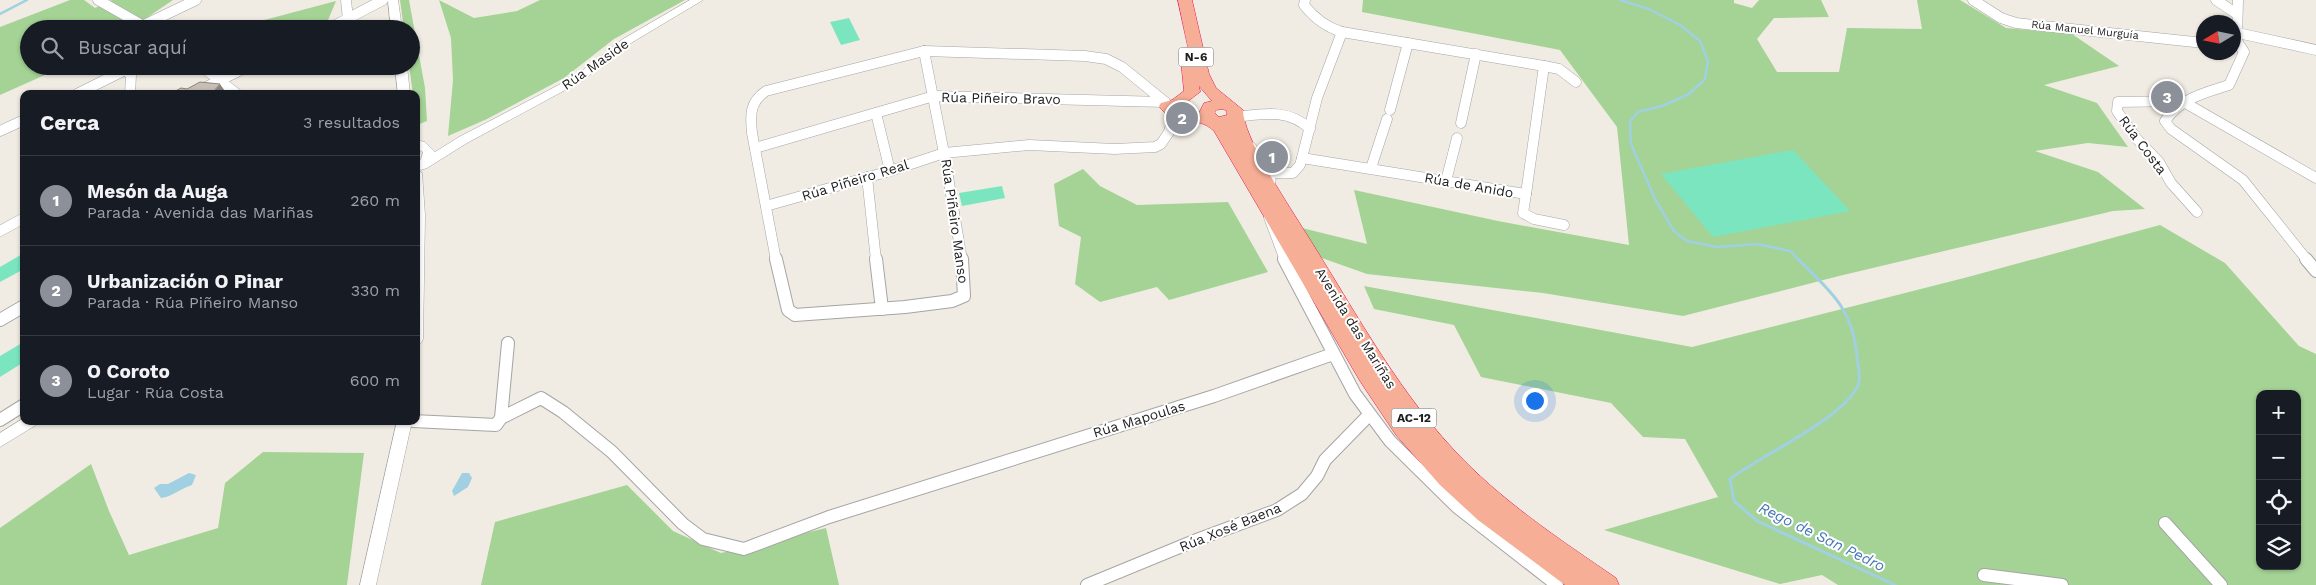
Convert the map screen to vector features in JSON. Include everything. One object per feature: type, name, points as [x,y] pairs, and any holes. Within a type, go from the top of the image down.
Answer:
[{"type":"highway","name":"Avenida das Mariñas","points":[[1582,585],[1486,514],[1448,480],[1403,429],[1367,376],[1268,188],[1232,113],[1209,90],[1201,74],[1185,0],[1189,60],[1209,115],[1268,188],[1415,420],[1445,456],[1508,512],[1608,585]]},
{"type":"highway","points":[[1189,60],[1192,92],[1170,106],[1177,114],[1209,115],[1223,123],[1232,113]]},
{"type":"street","points":[[98,0],[134,20]]},
{"type":"street","points":[[160,20],[196,0]]},
{"type":"street","points":[[346,0],[348,19],[383,0]]},
{"type":"street","points":[[394,0],[396,20]]},
{"type":"street","name":"Rúa Maside","points":[[420,168],[463,140],[578,79],[628,41],[698,0]]},
{"type":"street","points":[[1305,0],[1304,5],[1311,16],[1334,30],[1559,69],[1576,82]]},
{"type":"street","name":"Rúa Manuel Murguía","points":[[1973,0],[2001,18],[2016,23],[2196,42]]},
{"type":"street","points":[[2216,0],[2237,14],[2238,0]]},
{"type":"street","points":[[1268,188],[1293,173],[1300,165],[1318,98],[1342,32]]},
{"type":"street","points":[[2241,39],[2316,50]]},
{"type":"street","points":[[1372,168],[1408,43]]},
{"type":"street","points":[[2241,47],[2244,52],[2241,59]]},
{"type":"street","points":[[924,51],[944,153]]},
{"type":"street","name":"Rúa Piñeiro Manso","points":[[924,51],[1085,56],[1106,59],[1122,66],[1170,106],[1173,117],[1169,132],[1161,144],[1155,147],[1115,150],[1029,145],[944,153],[964,267],[964,296],[952,301],[882,309],[805,315],[795,315],[788,310],[750,121],[755,98],[766,91],[924,51]]},
{"type":"street","points":[[1460,123],[1476,54]]},
{"type":"street","points":[[2240,60],[2229,85],[2182,101],[2172,108],[2165,121],[2171,129],[2243,180],[2316,271]]},
{"type":"street","name":"Rúa de Anido","points":[[1302,158],[1526,194],[1544,66]]},
{"type":"street","points":[[85,90],[115,75]]},
{"type":"street","points":[[130,90],[131,75]]},
{"type":"street","points":[[213,75],[232,90]]},
{"type":"street","points":[[200,90],[230,75]]},
{"type":"street","points":[[402,75],[404,90]]},
{"type":"street","name":"Rúa Piñeiro Bravo","points":[[755,148],[934,96],[1170,106]]},
{"type":"street","points":[[2182,101],[2316,178]]},
{"type":"street","name":"Rúa Costa","points":[[2182,101],[2118,102],[2118,111],[2136,138],[2159,162],[2171,183],[2197,212]]},
{"type":"street","points":[[876,113],[890,171]]},
{"type":"street","points":[[1232,113],[1290,114],[1302,121],[1310,129]]},
{"type":"street","points":[[0,131],[20,122]]},
{"type":"street","points":[[1446,181],[1457,138]]},
{"type":"street","name":"Rúa Maside","points":[[420,144],[463,140]]},
{"type":"street","points":[[420,144],[429,156],[420,168]]},
{"type":"street","name":"Rúa Piñeiro Real","points":[[766,206],[890,171],[944,153]]},
{"type":"street","points":[[867,177],[882,309]]},
{"type":"street","name":"Avenida das Mariñas","points":[[1268,188],[1276,244],[1320,325],[1332,354],[1370,416],[1410,463],[1464,515],[1557,585]]},
{"type":"street","points":[[1526,194],[1523,213],[1534,220],[1564,225]]},
{"type":"street","points":[[0,231],[20,220]]},
{"type":"street","points":[[0,320],[20,308]]},
{"type":"street","points":[[420,421],[496,425],[501,418],[508,343]]},
{"type":"street","name":"Rúa Mapoulas","points":[[501,418],[541,398],[563,412],[612,452],[684,524],[703,539],[744,549],[829,517],[1242,387],[1332,354]]},
{"type":"street","points":[[0,420],[20,408]]},
{"type":"street","name":"Rúa Xosé Baena","points":[[1087,585],[1199,539],[1277,510],[1302,494],[1317,476],[1325,460],[1363,419],[1370,416]]},
{"type":"street","points":[[0,441],[26,425]]},
{"type":"street","points":[[368,585],[404,425]]},
{"type":"street","points":[[2165,523],[2221,585]]},
{"type":"street","points":[[1984,576],[2062,585]]},
{"type":"green space","points":[[70,0],[84,0],[95,8],[112,0],[173,0],[143,20],[20,20],[20,75],[45,75],[0,95],[0,27]]},
{"type":"green space","points":[[400,0],[409,0],[413,20],[403,20]]},
{"type":"green space","points":[[439,0],[474,18],[517,11],[540,0],[685,0],[614,39],[564,78],[487,119],[448,136],[453,80],[451,38]]},
{"type":"green space","points":[[1363,0],[1734,0],[1734,3],[1752,8],[1759,0],[1821,0],[1829,17],[1774,18],[1757,39],[1777,72],[1839,72],[1847,28],[1922,29],[1917,0],[1960,0],[2006,28],[2072,34],[2119,66],[2044,85],[2097,103],[2128,147],[2088,143],[2035,151],[2098,172],[2145,209],[2113,211],[1839,276],[1683,316],[1543,293],[1367,274],[1319,257],[1302,228],[1367,244],[1354,190],[1498,221],[1629,245],[1617,127],[1560,50],[1362,12]]},
{"type":"green space","points":[[336,1],[328,20],[265,20]]},
{"type":"green space","points":[[849,18],[860,40],[841,45],[830,22]]},
{"type":"green space","points":[[420,60],[425,88],[427,121],[420,124],[420,90],[412,90],[410,75],[420,75]]},
{"type":"green space","points":[[1793,150],[1850,211],[1713,237],[1661,174]]},
{"type":"green space","points":[[1083,169],[1100,186],[1137,205],[1228,202],[1268,272],[1169,300],[1157,287],[1100,302],[1075,284],[1081,237],[1059,226],[1054,184]]},
{"type":"green space","points":[[1002,186],[1005,198],[962,206],[959,193]]},
{"type":"green space","points":[[2160,225],[2225,263],[2299,346],[2316,354],[2316,585],[1838,585],[1822,575],[1780,584],[1604,530],[1718,497],[1685,439],[1643,437],[1611,403],[1481,377],[1454,325],[1374,309],[1364,286],[1692,347],[1968,277]]},
{"type":"green space","points":[[20,255],[20,271],[0,282],[0,267]]},
{"type":"green space","points":[[20,344],[20,364],[0,377],[0,356]]},
{"type":"green space","points":[[263,452],[364,453],[347,585],[0,585],[0,528],[91,464],[109,511],[129,555],[218,528],[225,483]]},
{"type":"green space","points":[[627,485],[673,531],[721,553],[826,528],[839,585],[481,585],[495,522]]},
{"type":"water","points":[[189,473],[196,475],[192,485],[169,496],[161,498],[154,488],[160,484],[168,484]]},
{"type":"water","points":[[462,473],[469,473],[472,478],[468,487],[454,496],[452,491]]},
{"type":"building","points":[[200,82],[220,84],[215,90],[177,90],[181,88],[187,89]]},
{"type":"waterway","points":[[0,14],[27,0]]},
{"type":"waterway","name":"Rego de San Pedro","points":[[1620,0],[1649,9],[1680,25],[1700,41],[1708,61],[1705,79],[1689,94],[1662,106],[1638,112],[1630,121],[1631,144],[1655,199],[1674,231],[1687,241],[1717,247],[1757,244],[1790,251],[1798,259]]},
{"type":"waterway","name":"Rego de San Pedro","points":[[1798,259],[1820,280],[1845,312],[1855,339],[1859,382],[1852,395],[1840,408],[1730,479],[1734,501],[1757,521],[1895,585]]},
{"type":"place","name":"O Coroto","points":[[2167,97]]},
{"type":"place","name":"Urbanización O Pinar","points":[[1182,118]]},
{"type":"place","name":"Mesón da Auga","points":[[1272,157]]}]
